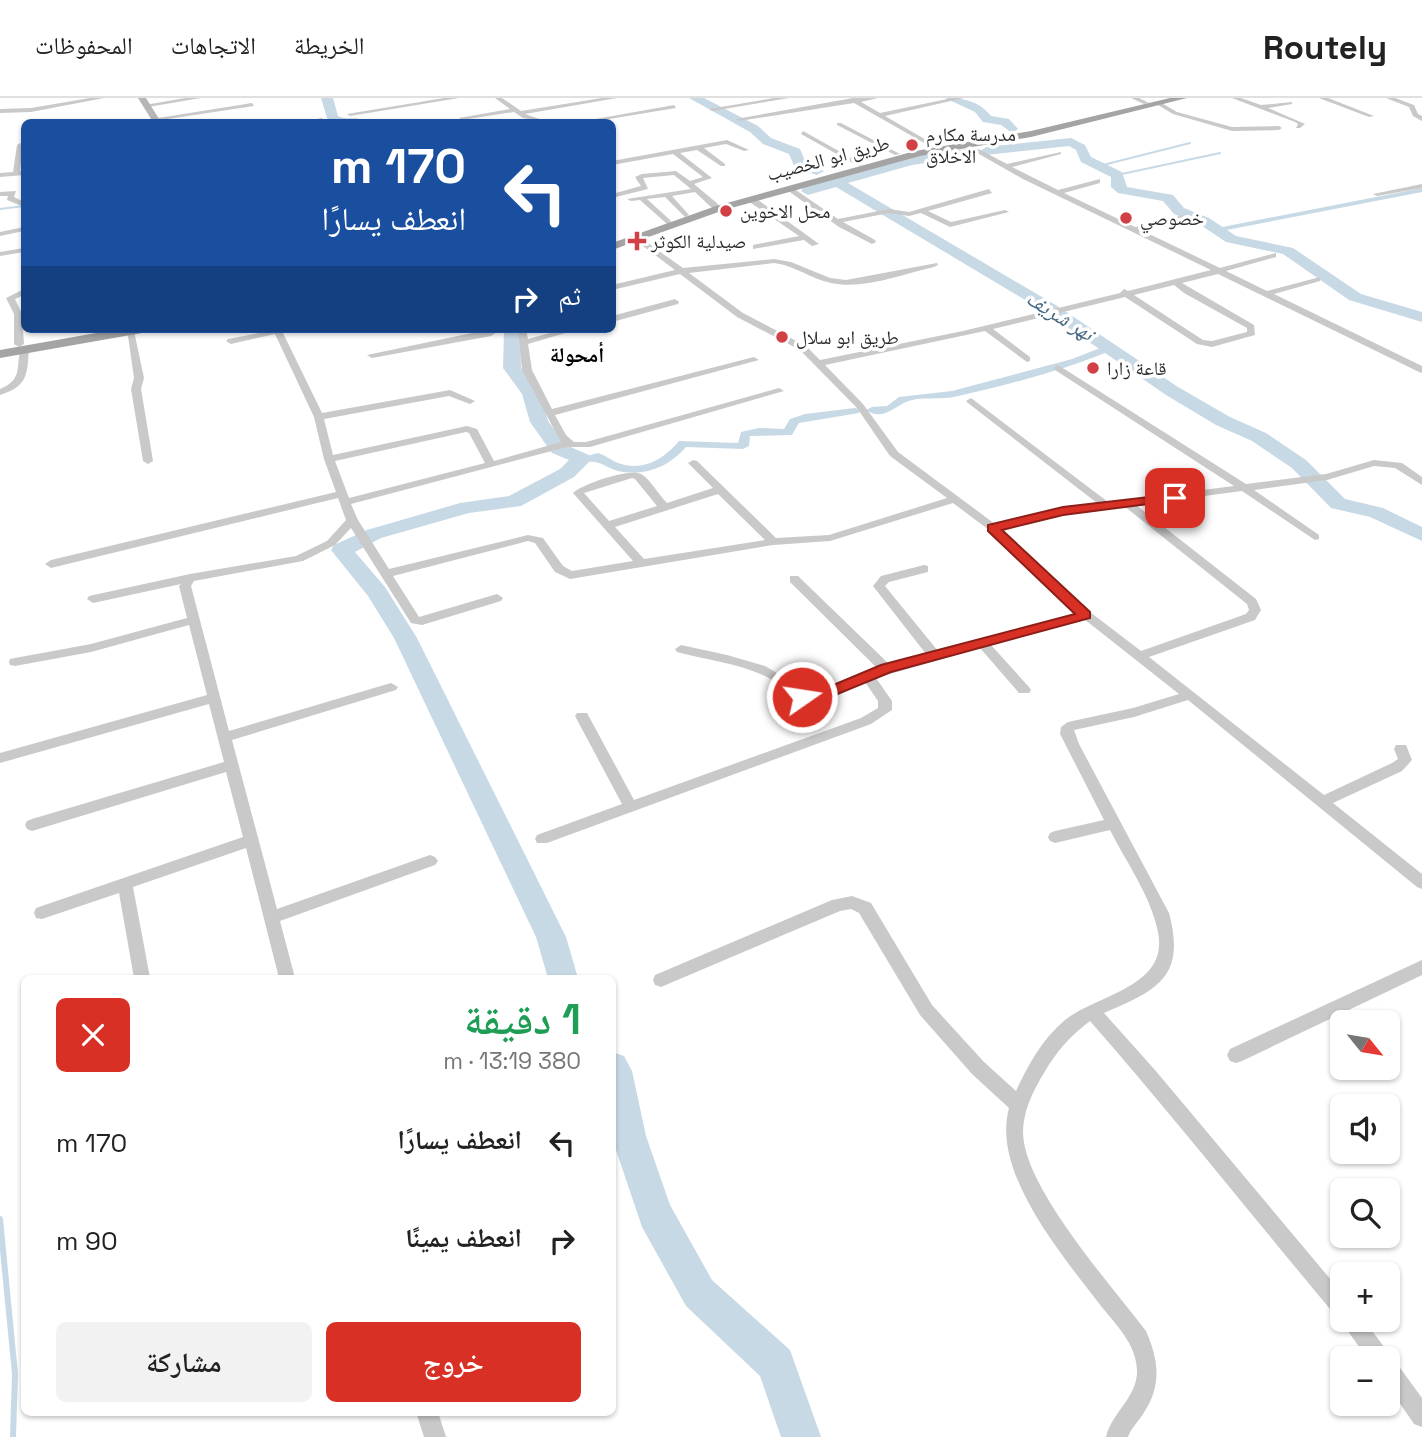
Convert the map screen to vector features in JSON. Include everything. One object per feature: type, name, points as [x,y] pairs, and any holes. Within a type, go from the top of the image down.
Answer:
[{"type":"main road","name":"طريق ابو الخصيب","points":[[616,246],[689,218],[751,199],[919,153],[975,149],[1146,103],[1182,98]]},
{"type":"main road","points":[[145,101],[155,119]]},
{"type":"main road","name":"طريق ابو الخصيب","points":[[616,241],[715,205],[860,164],[933,146],[1062,125],[1162,101]]},
{"type":"main road","points":[[45,343],[94,333]]},
{"type":"main road","points":[[0,354],[21,347],[115,333]]},
{"type":"main road","points":[[0,347],[21,347]]},
{"type":"street","points":[[0,111],[31,110],[101,98]]},
{"type":"street","points":[[145,101],[198,98]]},
{"type":"street","points":[[351,114],[456,98]]},
{"type":"street","points":[[462,118],[520,113],[614,98]]},
{"type":"street","points":[[712,109],[786,98]]},
{"type":"street","points":[[739,120],[876,98]]},
{"type":"street","points":[[1135,98],[1146,103]]},
{"type":"street","points":[[1235,98],[1302,124],[1298,127]]},
{"type":"street","points":[[1322,98],[1371,116]]},
{"type":"street","points":[[1389,98],[1412,106],[1415,115],[1422,119]]},
{"type":"street","points":[[500,99],[520,113],[537,119]]},
{"type":"street","points":[[500,99],[511,99]]},
{"type":"street","points":[[851,100],[933,146]]},
{"type":"street","points":[[879,115],[958,100]]},
{"type":"street","points":[[1162,101],[1175,113],[1232,129],[1279,128]]},
{"type":"street","points":[[1260,108],[1290,103]]},
{"type":"street","points":[[168,119],[252,105]]},
{"type":"street","points":[[600,119],[674,107]]},
{"type":"street","points":[[514,119],[520,113]]},
{"type":"street","points":[[839,124],[897,155]]},
{"type":"street","points":[[803,133],[860,164]]},
{"type":"street","points":[[616,162],[727,142],[746,150]]},
{"type":"street","points":[[0,175],[20,173],[20,145]]},
{"type":"street","points":[[699,148],[723,165]]},
{"type":"street","points":[[975,149],[1134,230],[1422,370]]},
{"type":"street","points":[[676,153],[708,178],[690,183]]},
{"type":"street","points":[[1006,166],[1059,153]]},
{"type":"street","points":[[616,195],[645,187],[639,177],[677,173],[715,205]]},
{"type":"street","points":[[1058,192],[1097,181]]},
{"type":"street","points":[[1377,194],[1422,186]]},
{"type":"street","points":[[0,192],[19,187]]},
{"type":"street","points":[[790,188],[872,242]]},
{"type":"street","points":[[616,196],[642,198],[697,190]]},
{"type":"street","points":[[838,221],[889,211],[909,214],[989,191]]},
{"type":"street","points":[[0,192],[13,193],[10,198],[21,204]]},
{"type":"street","points":[[667,194],[685,215]]},
{"type":"street","points":[[642,198],[667,222]]},
{"type":"street","points":[[751,199],[815,244]]},
{"type":"street","points":[[923,211],[950,225],[1006,212]]},
{"type":"street","points":[[1134,230],[1181,217]]},
{"type":"street","points":[[0,234],[21,230]]},
{"type":"street","points":[[756,247],[804,237]]},
{"type":"street","points":[[638,238],[740,315],[803,348],[860,406],[894,454],[993,528],[1086,615],[1190,695],[1422,883]]},
{"type":"street","points":[[0,254],[21,250]]},
{"type":"street","points":[[820,363],[986,328],[1124,292],[1219,271],[1273,255]]},
{"type":"street","points":[[616,287],[680,271],[779,261],[820,279],[838,283],[934,265]]},
{"type":"street","points":[[1266,294],[1317,279]]},
{"type":"street","points":[[1124,292],[1200,342],[1212,344],[1252,333],[1251,327],[1187,291],[1175,281]]},
{"type":"street","points":[[0,392],[17,386],[21,381],[18,314],[10,298],[21,293]]},
{"type":"street","points":[[616,318],[675,302]]},
{"type":"street","points":[[986,328],[1027,359]]},
{"type":"street","points":[[136,333],[139,378],[136,389],[148,461]]},
{"type":"street","points":[[231,341],[265,333]]},
{"type":"street","points":[[279,333],[319,416],[329,459],[353,524],[415,620],[422,621],[497,598]]},
{"type":"street","points":[[439,333],[445,342]]},
{"type":"street","points":[[372,355],[481,333]]},
{"type":"street","points":[[522,333],[527,370],[550,412],[559,446]]},
{"type":"street","points":[[523,343],[560,333]]},
{"type":"street","points":[[550,412],[754,360]]},
{"type":"street","points":[[1058,368],[1246,489],[1315,537]]},
{"type":"street","points":[[51,564],[491,465],[559,446],[586,444],[779,391]]},
{"type":"street","points":[[319,416],[450,393],[470,401]]},
{"type":"street","points":[[971,401],[1107,506]]},
{"type":"street","points":[[329,459],[467,429],[473,431],[491,465]]},
{"type":"street","points":[[993,528],[1063,511],[1327,477],[1384,462],[1398,465],[1422,482]]},
{"type":"street","points":[[693,463],[773,542]]},
{"type":"street","points":[[641,563],[578,493],[585,488],[632,475],[639,477],[664,507]]},
{"type":"street","points":[[609,525],[719,490]]},
{"type":"street","points":[[385,574],[528,538],[539,540],[559,569],[570,575],[773,542],[831,538],[956,499]]},
{"type":"street","points":[[1127,503],[1252,602],[1255,610],[1251,617],[1139,656]]},
{"type":"street","points":[[93,598],[299,559],[331,543],[353,524]]},
{"type":"street","points":[[924,569],[885,579],[880,586],[934,656]]},
{"type":"street","points":[[190,578],[185,586],[286,975]]},
{"type":"street","points":[[794,579],[886,669]]},
{"type":"street","points":[[681,649],[752,666],[775,676],[802,697],[813,699],[886,669],[1086,615]]},
{"type":"street","points":[[15,662],[91,648],[194,621]]},
{"type":"street","points":[[983,643],[1024,690]]},
{"type":"street","points":[[542,839],[877,716],[885,709],[884,701],[867,676]]},
{"type":"street","points":[[225,737],[391,687]]},
{"type":"street","points":[[1117,1437],[1118,1429],[1135,1408],[1147,1385],[1148,1361],[1139,1338],[1023,1174],[1014,1142],[1018,1104],[1062,1031],[1091,1011],[1153,981],[1165,965],[1169,948],[1161,913],[1067,734],[1068,727],[1190,695]]},
{"type":"street","points":[[0,758],[214,698]]},
{"type":"street","points":[[582,716],[631,807]]},
{"type":"street","points":[[1323,803],[1397,767],[1405,760],[1401,749]]},
{"type":"street","points":[[32,825],[232,765]]},
{"type":"street","points":[[1055,837],[1114,823]]},
{"type":"street","points":[[42,913],[252,840]]},
{"type":"street","points":[[273,917],[430,861]]},
{"type":"street","points":[[125,884],[141,975]]},
{"type":"street","points":[[661,980],[838,905],[852,902],[865,908],[926,1010],[978,1068],[1018,1104]]},
{"type":"street","points":[[1236,1055],[1422,967]]},
{"type":"street","points":[[1091,1011],[1149,1076],[1330,1294]]},
{"type":"street","points":[[1400,1385],[1422,1416]]},
{"type":"street","points":[[428,1416],[435,1437]]},
{"type":"waterway","points":[[327,98],[335,119]]},
{"type":"waterway","points":[[695,98],[754,129],[767,141],[795,152],[800,165],[817,171]]},
{"type":"waterway","points":[[951,98],[979,109],[987,119],[1005,122],[1012,129]]},
{"type":"waterway","points":[[986,151],[1071,142],[1081,148],[1086,159],[1117,175],[1118,187],[1123,190],[1168,198],[1179,211],[1204,221],[1231,239],[1288,251],[1355,297],[1422,317]]},
{"type":"waterway","points":[[1099,166],[1190,143]]},
{"type":"waterway","points":[[808,191],[910,161],[973,152]]},
{"type":"waterway","points":[[1117,175],[1220,153]]},
{"type":"waterway","name":"نهر شريف","points":[[838,183],[1053,310],[1172,391],[1223,421],[1259,437],[1299,464],[1338,504],[1376,512],[1422,535]]},
{"type":"waterway","points":[[1216,229],[1422,190]]},
{"type":"waterway","points":[[0,209],[21,206]]},
{"type":"waterway","points":[[512,333],[512,368],[531,394],[539,422],[559,449],[582,459],[567,473],[514,502],[467,507],[374,534],[342,550],[377,592],[418,662],[551,937],[562,975]]},
{"type":"waterway","points":[[872,410],[890,409],[903,399],[952,394],[1076,361],[1108,348]]},
{"type":"waterway","points":[[582,459],[598,456],[620,468],[643,469],[665,460],[683,443],[743,446],[745,434],[759,431],[788,433],[794,421],[805,417],[855,411]]},
{"type":"waterway","points":[[616,1071],[629,1136],[655,1214],[699,1293],[776,1364],[801,1437]]},
{"type":"waterway","points":[[0,1219],[15,1374],[13,1437]]},
{"type":"place","name":"مدرسة مكارم الاخلاق","points":[[912,145]]},
{"type":"place","name":"محل الاخوين","points":[[726,211]]},
{"type":"place","name":"خصوصي","points":[[1126,218]]},
{"type":"place","name":"صيدلية الكوثر","points":[[637,241]]},
{"type":"place","name":"طريق ابو سلال","points":[[782,337]]},
{"type":"place","name":"قاعة زارا","points":[[1093,368]]},
{"type":"district","name":"أمحولة","points":[[577,355]]},
{"type":"route","points":[[802,697],[813,699],[886,669],[1086,615],[993,528],[1063,511],[1175,498]]}]
